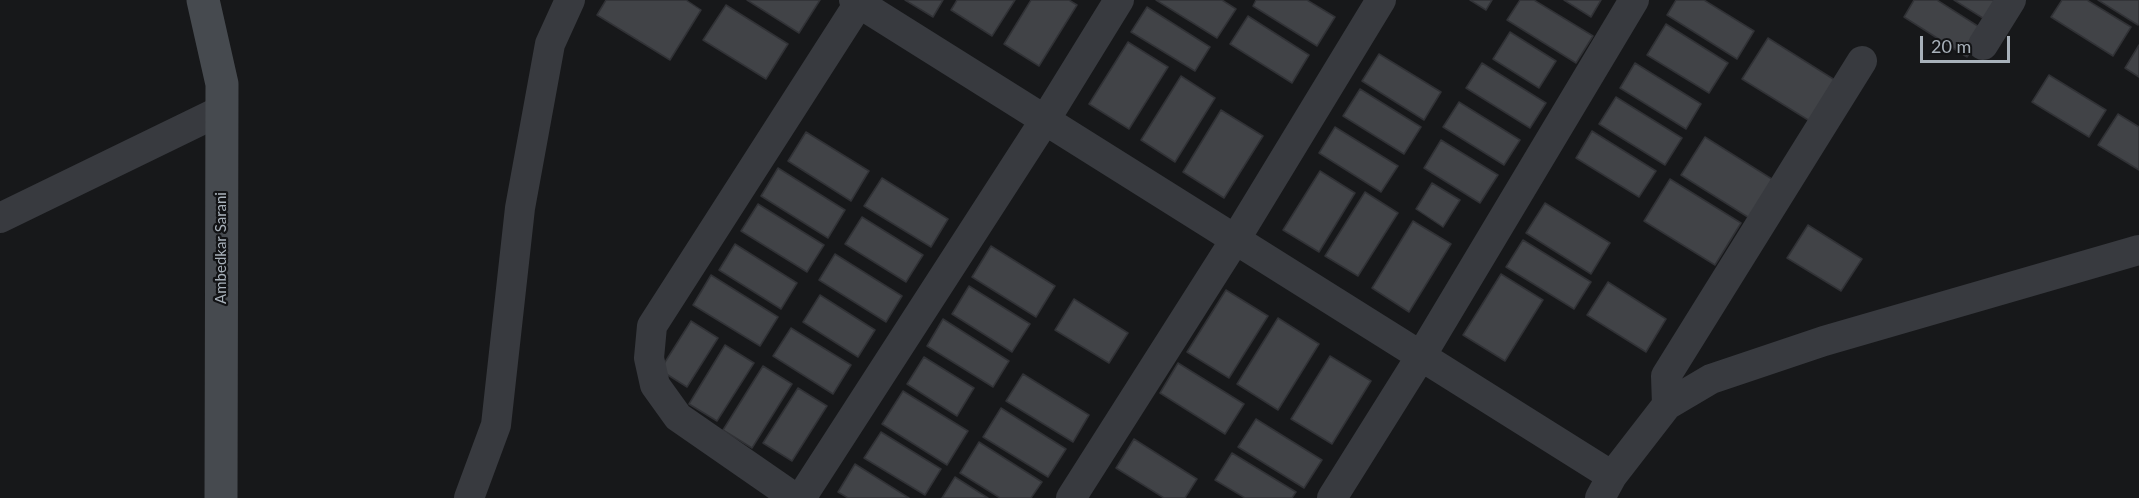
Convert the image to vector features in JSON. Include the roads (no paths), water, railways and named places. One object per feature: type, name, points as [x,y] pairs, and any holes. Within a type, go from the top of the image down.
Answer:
[{"type":"street","name":"Ambedkar Sarani","points":[[202,0],[222,84],[221,498]]},
{"type":"street","points":[[469,498],[496,425],[520,208],[550,44],[570,0]]},
{"type":"street","points":[[801,498],[1045,120],[1119,0]]},
{"type":"street","points":[[1071,498],[1235,240],[1382,0]]},
{"type":"street","points":[[1332,498],[1421,356],[1634,0]]},
{"type":"street","points":[[1983,45],[2011,0]]},
{"type":"street","points":[[795,498],[678,417],[655,385],[649,358],[652,326],[858,1],[1421,356],[1606,487],[1667,405],[1711,379],[1824,341],[2139,250]]},
{"type":"street","points":[[1667,405],[1666,376],[1862,61]]},
{"type":"street","points":[[0,218],[222,110]]}]
